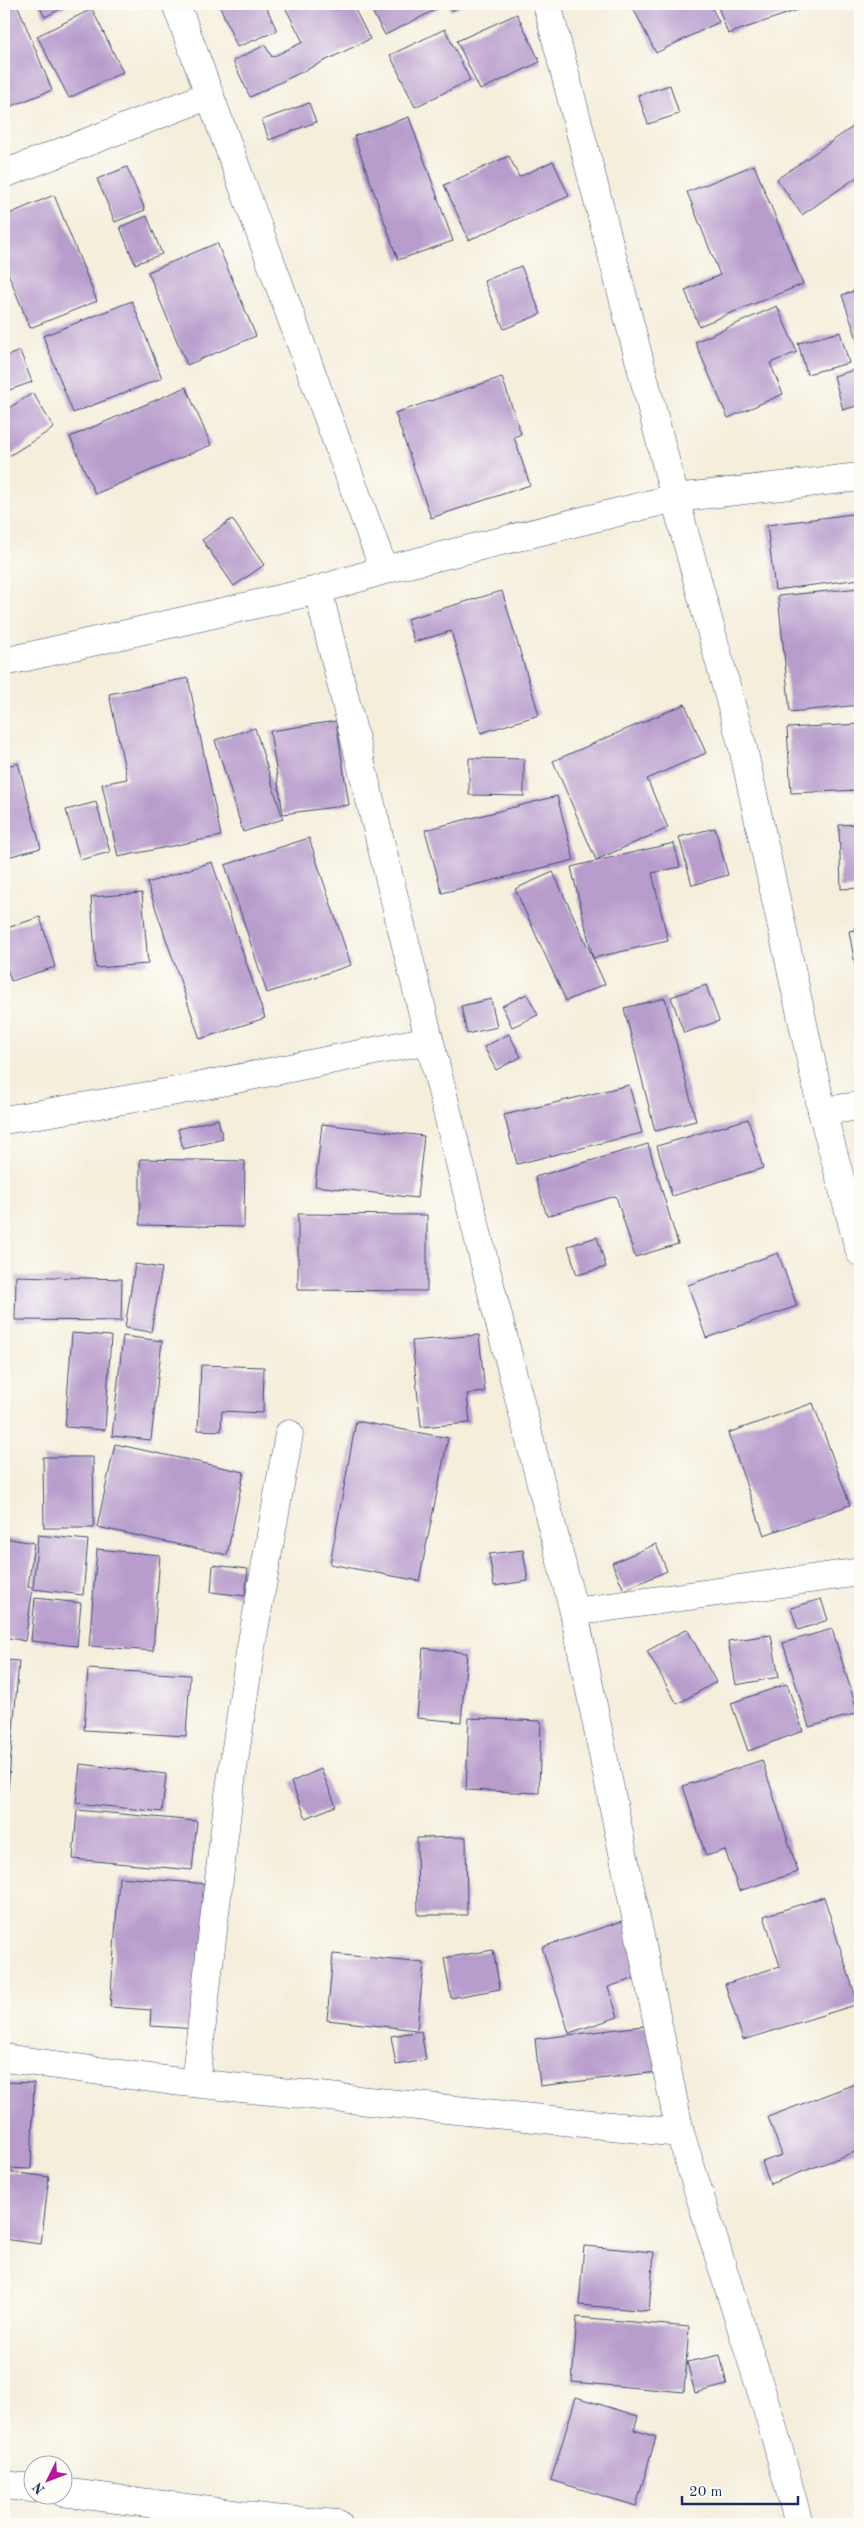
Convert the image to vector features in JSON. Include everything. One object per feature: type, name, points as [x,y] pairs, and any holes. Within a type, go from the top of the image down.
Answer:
[{"type":"street","points":[[176,4],[384,570]]},
{"type":"street","points":[[547,4],[675,498],[743,748],[822,1111],[860,1252]]},
{"type":"street","points":[[4,174],[210,95]]},
{"type":"street","points":[[4,662],[318,590],[384,570],[675,498],[860,476]]},
{"type":"street","points":[[318,590],[429,1040],[574,1612],[680,2133],[772,2425],[799,2524]]},
{"type":"street","points":[[4,1120],[171,1092],[429,1040]]},
{"type":"street","points":[[822,1111],[860,1106]]},
{"type":"street","points":[[195,2083],[250,1652],[289,1434]]},
{"type":"street","points":[[574,1612],[860,1572]]},
{"type":"street","points":[[4,2058],[195,2083],[680,2133]]},
{"type":"street","points":[[4,2485],[22,2487]]},
{"type":"street","points":[[72,2493],[273,2522],[338,2524]]},
{"type":"building","points":[[4,4],[17,4],[52,90],[4,109]]},
{"type":"building","points":[[38,4],[70,4],[45,17]]},
{"type":"building","points":[[219,4],[265,4],[277,31],[237,47]]},
{"type":"building","points":[[297,4],[352,4],[370,39],[250,97],[233,61],[265,45],[272,57],[303,42],[286,9]]},
{"type":"building","points":[[368,4],[437,4],[439,8],[385,35]]},
{"type":"building","points":[[448,4],[466,4],[451,11]]},
{"type":"building","points":[[631,4],[710,4],[719,22],[656,53]]},
{"type":"building","points":[[717,4],[815,4],[728,34]]},
{"type":"building","points":[[92,9],[123,72],[69,98],[37,36]]},
{"type":"building","points":[[517,14],[540,62],[480,90],[457,41]]},
{"type":"building","points":[[445,29],[470,80],[415,107],[390,55]]},
{"type":"building","points":[[670,85],[679,114],[648,124],[638,95]]},
{"type":"building","points":[[309,103],[316,122],[269,140],[262,120]]},
{"type":"building","points":[[409,117],[453,241],[398,260],[354,136]]},
{"type":"building","points":[[860,122],[860,175],[802,215],[777,179]]},
{"type":"building","points":[[509,156],[519,177],[553,161],[569,196],[469,240],[444,185]]},
{"type":"building","points":[[754,165],[803,284],[699,326],[685,290],[720,275],[687,192]]},
{"type":"building","points":[[127,167],[145,210],[115,222],[97,179]]},
{"type":"building","points":[[54,195],[97,301],[30,328],[4,263],[4,216]]},
{"type":"building","points":[[147,216],[162,254],[135,264],[120,227]]},
{"type":"building","points":[[217,243],[256,336],[187,365],[148,272]]},
{"type":"building","points":[[521,266],[541,314],[504,329],[484,281]]},
{"type":"building","points":[[860,289],[860,348],[842,295]]},
{"type":"building","points":[[132,301],[162,378],[73,413],[43,336]]},
{"type":"building","points":[[777,306],[797,352],[770,363],[783,394],[728,418],[695,342]]},
{"type":"building","points":[[840,332],[849,363],[807,374],[798,343]]},
{"type":"building","points":[[20,351],[32,382],[4,392],[4,357]]},
{"type":"building","points":[[854,370],[860,392],[860,405],[843,410],[834,376]]},
{"type":"building","points":[[502,377],[521,434],[514,437],[530,485],[431,518],[395,413]]},
{"type":"building","points":[[186,387],[211,445],[95,494],[70,437]]},
{"type":"building","points":[[33,393],[54,428],[4,459],[4,411]]},
{"type":"building","points":[[860,513],[860,579],[775,590],[767,525]]},
{"type":"building","points":[[232,519],[264,565],[234,586],[202,540]]},
{"type":"building","points":[[860,588],[860,705],[790,712],[778,596]]},
{"type":"building","points":[[502,591],[539,715],[481,733],[451,631],[414,642],[407,619]]},
{"type":"building","points":[[188,678],[221,836],[118,857],[102,784],[127,779],[109,694]]},
{"type":"building","points":[[685,704],[706,753],[647,779],[668,828],[596,860],[553,761]]},
{"type":"building","points":[[336,721],[349,805],[283,814],[270,731]]},
{"type":"building","points":[[860,724],[860,790],[791,793],[787,728]]},
{"type":"building","points":[[255,728],[283,819],[243,832],[215,740]]},
{"type":"building","points":[[469,758],[524,759],[524,796],[469,795]]},
{"type":"building","points":[[18,763],[41,848],[4,858],[4,767]]},
{"type":"building","points":[[557,796],[574,860],[442,893],[425,830]]},
{"type":"building","points":[[96,802],[110,852],[80,860],[66,810]]},
{"type":"building","points":[[860,824],[860,888],[841,889],[839,825]]},
{"type":"building","points":[[715,828],[728,875],[692,885],[679,837]]},
{"type":"building","points":[[309,838],[351,965],[267,993],[225,865]]},
{"type":"building","points":[[674,843],[680,867],[652,873],[668,941],[593,958],[571,867]]},
{"type":"building","points":[[212,862],[265,1018],[200,1039],[147,883]]},
{"type":"building","points":[[553,872],[605,984],[566,1001],[515,889]]},
{"type":"building","points":[[142,893],[148,964],[96,968],[91,897]]},
{"type":"building","points":[[40,917],[55,967],[11,981],[4,958],[4,929]]},
{"type":"building","points":[[860,929],[860,987],[859,987],[849,931]]},
{"type":"building","points":[[706,985],[719,1021],[684,1033],[671,997]]},
{"type":"building","points":[[527,994],[538,1015],[512,1027],[502,1006]]},
{"type":"building","points":[[665,998],[696,1121],[655,1131],[624,1008]]},
{"type":"building","points":[[491,999],[497,1027],[467,1034],[461,1006]]},
{"type":"building","points":[[509,1034],[521,1057],[496,1070],[484,1047]]},
{"type":"building","points":[[629,1085],[642,1133],[517,1164],[504,1115]]},
{"type":"building","points":[[218,1119],[223,1139],[183,1149],[178,1129]]},
{"type":"building","points":[[748,1119],[763,1168],[672,1196],[657,1146]]},
{"type":"building","points":[[322,1124],[424,1136],[417,1198],[315,1186]]},
{"type":"building","points":[[648,1144],[678,1244],[635,1257],[616,1196],[547,1216],[535,1177]]},
{"type":"building","points":[[140,1159],[245,1161],[244,1227],[140,1225]]},
{"type":"building","points":[[298,1214],[427,1215],[427,1291],[298,1290]]},
{"type":"building","points":[[597,1237],[606,1267],[577,1275],[568,1246]]},
{"type":"building","points":[[778,1253],[797,1306],[706,1338],[688,1285]]},
{"type":"building","points":[[135,1264],[162,1268],[151,1332],[125,1328]]},
{"type":"building","points":[[16,1276],[122,1279],[121,1321],[15,1320]]},
{"type":"building","points":[[72,1333],[111,1336],[105,1430],[65,1427]]},
{"type":"building","points":[[479,1335],[485,1392],[467,1394],[470,1423],[421,1427],[412,1341]]},
{"type":"building","points":[[123,1336],[162,1341],[151,1440],[112,1436]]},
{"type":"building","points":[[201,1365],[264,1367],[263,1413],[222,1411],[221,1431],[198,1430]]},
{"type":"building","points":[[813,1403],[850,1505],[764,1535],[728,1433]]},
{"type":"building","points":[[356,1421],[448,1438],[419,1581],[330,1564]]},
{"type":"building","points":[[115,1444],[244,1472],[227,1555],[97,1527]]},
{"type":"building","points":[[43,1457],[93,1457],[94,1528],[44,1528]]},
{"type":"building","points":[[38,1535],[88,1540],[83,1595],[33,1589]]},
{"type":"building","points":[[4,1538],[34,1543],[28,1587],[33,1588],[25,1641],[4,1637]]},
{"type":"building","points":[[656,1544],[667,1571],[624,1590],[612,1563]]},
{"type":"building","points":[[97,1549],[160,1555],[153,1651],[89,1646]]},
{"type":"building","points":[[523,1550],[528,1581],[494,1586],[489,1554]]},
{"type":"building","points":[[213,1565],[248,1569],[245,1596],[211,1592]]},
{"type":"building","points":[[35,1598],[81,1603],[77,1646],[31,1641]]},
{"type":"building","points":[[821,1599],[828,1620],[798,1630],[791,1608]]},
{"type":"building","points":[[687,1629],[716,1682],[677,1704],[647,1651]]},
{"type":"building","points":[[832,1629],[858,1713],[809,1727],[783,1643]]},
{"type":"building","points":[[771,1635],[779,1677],[736,1685],[728,1641]]},
{"type":"building","points":[[423,1648],[467,1653],[461,1722],[417,1718]]},
{"type":"building","points":[[4,1660],[19,1661],[7,1802],[4,1802]]},
{"type":"building","points":[[88,1669],[190,1675],[186,1736],[84,1730]]},
{"type":"building","points":[[787,1684],[803,1731],[748,1751],[731,1703]]},
{"type":"building","points":[[469,1718],[541,1721],[539,1793],[466,1790]]},
{"type":"building","points":[[762,1760],[798,1872],[739,1891],[725,1850],[706,1856],[683,1786]]},
{"type":"building","points":[[80,1764],[166,1774],[162,1812],[76,1803]]},
{"type":"building","points":[[321,1769],[336,1806],[306,1818],[291,1782]]},
{"type":"building","points":[[77,1810],[197,1821],[192,1870],[73,1859]]},
{"type":"building","points":[[466,1837],[467,1915],[418,1915],[417,1838]]},
{"type":"building","points":[[119,1877],[209,1884],[198,2029],[150,2026],[151,2010],[110,2007]]},
{"type":"building","points":[[824,1897],[858,2004],[743,2040],[725,1984],[780,1966],[764,1916]]},
{"type":"building","points":[[629,1919],[648,1974],[608,1987],[618,2017],[569,2033],[542,1947]]},
{"type":"building","points":[[493,1950],[500,1989],[451,1998],[444,1958]]},
{"type":"building","points":[[333,1954],[424,1963],[417,2030],[327,2020]]},
{"type":"building","points":[[660,2024],[666,2071],[540,2086],[535,2039]]},
{"type":"building","points":[[421,2031],[426,2060],[396,2065],[391,2036]]},
{"type":"building","points":[[4,2082],[34,2083],[31,2169],[4,2168]]},
{"type":"building","points":[[860,2082],[860,2150],[770,2184],[762,2162],[782,2155],[768,2117]]},
{"type":"building","points":[[4,2171],[49,2177],[41,2244],[4,2239]]},
{"type":"building","points":[[584,2246],[654,2252],[649,2311],[579,2305]]},
{"type":"building","points":[[577,2317],[689,2327],[684,2392],[572,2382]]},
{"type":"building","points":[[720,2355],[727,2385],[695,2393],[687,2362]]},
{"type":"building","points":[[576,2397],[638,2416],[634,2430],[656,2437],[636,2506],[551,2480]]}]
